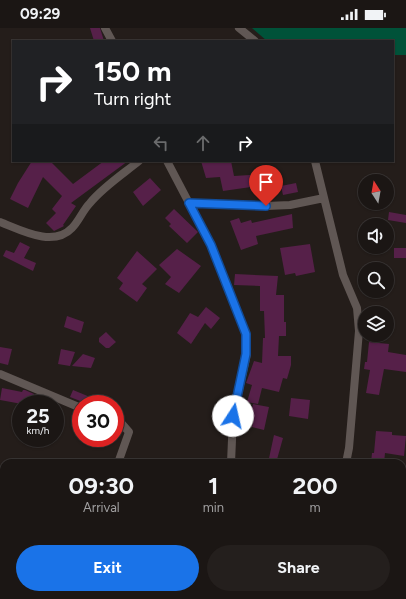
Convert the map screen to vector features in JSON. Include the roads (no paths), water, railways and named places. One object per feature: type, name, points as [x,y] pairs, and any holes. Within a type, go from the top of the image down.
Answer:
[{"type":"street","points":[[105,28],[111,40]]},
{"type":"street","points":[[239,28],[254,40]]},
{"type":"street","points":[[0,222],[40,236],[52,237],[64,235],[72,228],[90,203],[138,162]]},
{"type":"street","points":[[168,162],[211,245],[246,334],[248,343],[233,416],[231,459]]},
{"type":"street","points":[[315,162],[343,275],[357,308],[359,331],[350,440],[347,459]]},
{"type":"street","points":[[189,203],[266,206],[290,205],[324,198]]},
{"type":"street","points":[[0,374],[72,404]]},
{"type":"street","points":[[124,426],[129,432],[124,446]]},
{"type":"street","points":[[119,459],[124,447]]}]
